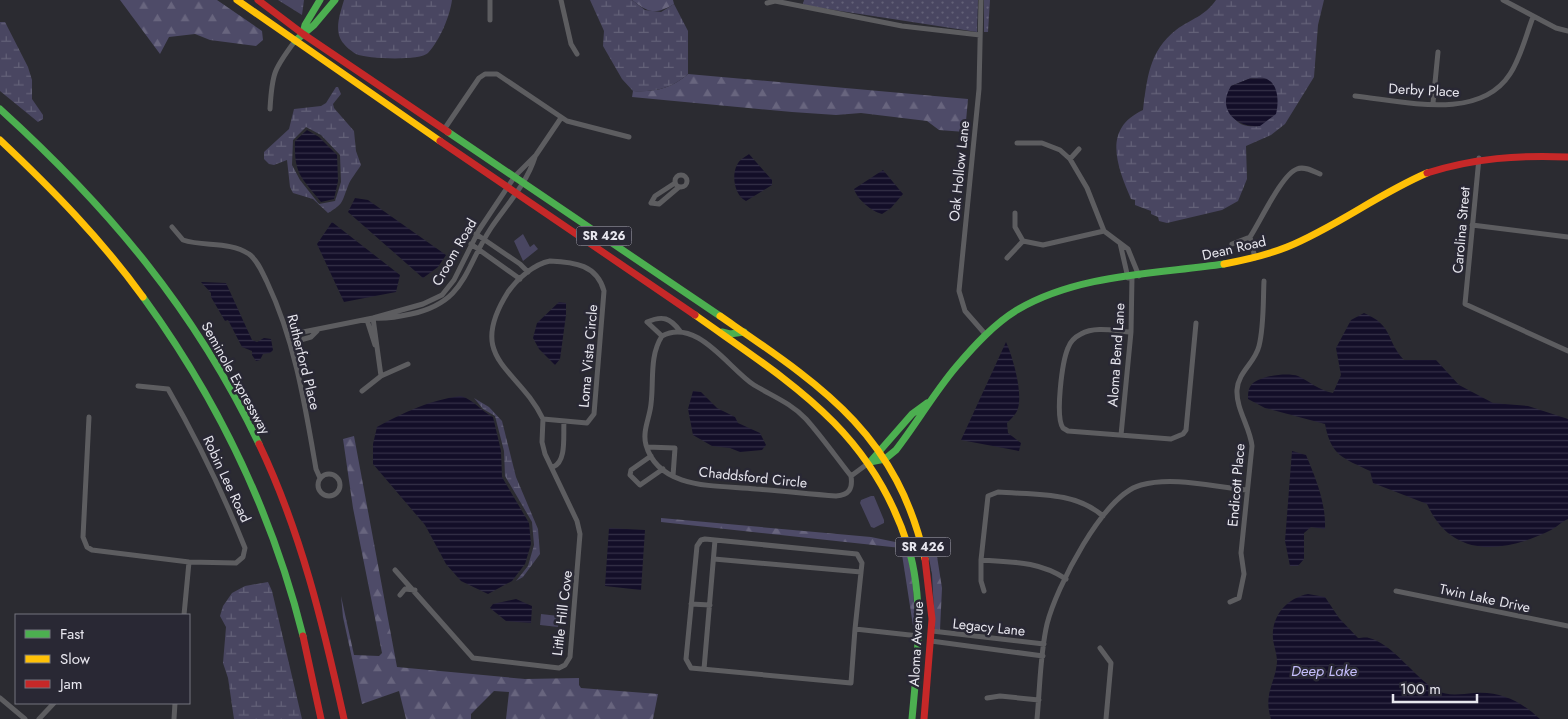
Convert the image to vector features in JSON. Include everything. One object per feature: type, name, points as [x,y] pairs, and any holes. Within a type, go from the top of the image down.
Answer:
[{"type":"main road","name":"SR 426","points":[[238,0],[295,41],[516,191],[822,406],[846,431],[870,462]]},
{"type":"main road","name":"SR 426","points":[[258,0],[303,34],[446,128],[744,332],[825,390],[855,418],[886,459]]},
{"type":"main road","points":[[303,34],[305,25],[320,0]]},
{"type":"main road","points":[[295,41],[335,0]]},
{"type":"main road","name":"Seminole Expressway","points":[[0,109],[85,188],[122,230],[178,302],[213,357],[261,448],[294,528],[325,628],[344,719]]},
{"type":"main road","points":[[0,140],[37,174],[102,242],[166,326],[216,410],[245,467],[279,553],[294,600],[321,719]]},
{"type":"main road","name":"Dean Road","points":[[870,462],[912,414],[929,401],[986,335],[1015,311],[1039,298],[1073,288],[1133,277],[1213,267],[1255,258],[1280,250],[1310,236],[1406,183],[1432,172],[1479,158],[1522,155],[1568,157]]},
{"type":"main road","points":[[715,330],[730,334],[744,332]]},
{"type":"main road","name":"Dean Road","points":[[886,459],[920,420],[929,401]]},
{"type":"main road","points":[[870,462],[886,459]]},
{"type":"main road","name":"Aloma Avenue","points":[[886,459],[908,500],[923,545],[931,591],[932,632],[924,719]]},
{"type":"main road","name":"Aloma Avenue","points":[[870,462],[891,499],[906,537],[915,574],[920,615],[912,719]]},
{"type":"main road","points":[[920,615],[931,642]]},
{"type":"main road","points":[[919,636],[929,664]]},
{"type":"street","points":[[490,0],[490,20]]},
{"type":"street","points":[[561,0],[571,44],[577,54]]},
{"type":"street","name":"Oak Hollow Lane","points":[[981,0],[979,89],[959,291],[965,311],[986,335]]},
{"type":"street","points":[[1503,0],[1533,17],[1568,31]]},
{"type":"street","points":[[767,3],[775,1],[902,26],[980,35]]},
{"type":"street","name":"Derby Place","points":[[1356,96],[1433,104],[1465,104],[1477,100],[1500,87],[1510,74],[1533,17]]},
{"type":"street","points":[[270,109],[272,77],[275,68],[295,41]]},
{"type":"street","points":[[1433,104],[1438,52]]},
{"type":"street","points":[[446,128],[479,78],[491,73],[498,74],[567,122],[629,137]]},
{"type":"street","points":[[536,155],[561,118]]},
{"type":"street","points":[[1015,213],[1015,227],[1023,241],[1042,246],[1104,231],[1087,188],[1070,159],[1060,150],[1042,143],[1017,143]]},
{"type":"street","points":[[1070,159],[1079,149]]},
{"type":"street","name":"Croom Road","points":[[370,319],[423,304],[442,295],[454,280],[476,234],[508,186],[515,176],[536,155]]},
{"type":"street","name":"Croom Road","points":[[370,319],[386,319],[424,311],[445,301],[459,287],[484,240],[531,169],[536,155]]},
{"type":"street","name":"Carolina Street","points":[[1479,158],[1465,304],[1568,350]]},
{"type":"street","points":[[1232,244],[1250,237],[1286,177],[1297,169],[1305,168],[1320,174]]},
{"type":"street","points":[[677,185],[666,199],[659,204],[651,203],[655,196],[661,192],[677,185]]},
{"type":"street","points":[[661,192],[666,199]]},
{"type":"street","points":[[1472,225],[1568,238]]},
{"type":"street","name":"Rutherford Place","points":[[172,227],[182,240],[230,246],[250,255],[256,261],[288,335],[301,386],[316,469],[320,478],[318,486],[322,493],[330,496],[337,492],[340,483],[336,476],[328,474],[320,478]]},
{"type":"street","name":"Aloma Bend Lane","points":[[1104,231],[1128,249],[1133,277],[1131,332],[1121,435]]},
{"type":"street","points":[[476,234],[528,272]]},
{"type":"street","points":[[1250,237],[1255,258]]},
{"type":"street","points":[[1007,258],[1023,241]]},
{"type":"street","name":"Aloma Bend Lane","points":[[1120,243],[1133,277]]},
{"type":"street","points":[[471,244],[520,279]]},
{"type":"street","points":[[497,262],[503,253]]},
{"type":"street","name":"Loma Vista Circle","points":[[567,261],[593,271],[600,281],[604,291],[594,414],[587,423],[543,420],[535,406],[498,361],[491,335],[495,317],[505,297],[520,279],[543,262],[567,261]]},
{"type":"street","name":"Endicott Place","points":[[1230,602],[1239,598],[1244,574],[1241,553],[1252,446],[1237,390],[1242,372],[1254,359],[1259,346],[1264,281]]},
{"type":"street","points":[[680,331],[662,336],[647,322],[655,318],[671,320],[680,331],[697,338],[731,364],[754,385],[796,410],[851,476]]},
{"type":"street","points":[[288,335],[318,331],[370,319],[381,376]]},
{"type":"street","points":[[1131,332],[1087,331],[1074,339],[1065,357],[1058,417],[1060,424],[1068,431],[1171,439],[1183,434],[1186,430],[1196,323]]},
{"type":"street","points":[[290,343],[305,339],[318,331]]},
{"type":"street","points":[[302,332],[305,339]]},
{"type":"street","name":"Chaddsford Circle","points":[[662,336],[654,357],[651,404],[645,435],[650,456],[673,476],[706,485],[836,496],[845,495],[850,490],[852,485],[851,476],[870,462]]},
{"type":"street","points":[[362,391],[381,376],[408,364]]},
{"type":"street","name":"Robin Lee Road","points":[[90,417],[83,537],[87,548],[188,562],[231,565],[243,557],[245,548],[224,496],[168,389],[138,386]]},
{"type":"street","name":"Little Hill Cove","points":[[395,570],[415,590],[473,658],[554,667],[565,665],[570,657],[580,534],[577,520],[543,447],[543,420]]},
{"type":"street","points":[[553,468],[557,466],[562,458],[564,421]]},
{"type":"street","points":[[647,447],[675,448],[673,476]]},
{"type":"street","points":[[650,456],[630,470],[630,474],[635,481],[640,485],[663,469]]},
{"type":"street","points":[[1037,719],[1044,644],[1053,602],[1085,543],[1103,516],[1129,491],[1152,483],[1166,481],[1247,490]]},
{"type":"street","points":[[984,591],[981,581],[981,560],[988,496],[992,493],[1073,499],[1092,506],[1103,516]]},
{"type":"street","points":[[701,540],[856,554],[862,564],[861,572],[851,683],[691,668],[686,659],[697,546],[701,540]]},
{"type":"street","points":[[704,669],[715,540]]},
{"type":"street","points":[[714,560],[861,572]]},
{"type":"street","points":[[981,560],[1035,564],[1046,567],[1066,579]]},
{"type":"street","points":[[184,614],[188,562]]},
{"type":"street","points":[[400,595],[405,589],[415,590]]},
{"type":"street","name":"Twin Lake Drive","points":[[1396,591],[1568,626]]},
{"type":"street","points":[[691,604],[710,605]]},
{"type":"street","points":[[855,628],[919,636]]},
{"type":"street","name":"Legacy Lane","points":[[932,632],[1044,644]]},
{"type":"street","name":"Legacy Lane","points":[[931,642],[1043,656]]},
{"type":"street","points":[[1100,648],[1111,663],[1106,719]]},
{"type":"street","points":[[986,698],[1000,696],[1039,700]]},
{"type":"street","points":[[0,698],[25,719]]},
{"type":"street","points":[[39,719],[53,704]]},
{"type":"street","points":[[174,719],[176,704]]},
{"type":"green space","points":[[120,0],[217,0],[262,31],[263,40],[256,46],[210,40],[195,34],[169,37],[160,54]]},
{"type":"green space","points":[[278,0],[304,0],[302,15]]},
{"type":"green space","points":[[344,0],[452,0],[444,28],[428,53],[423,56],[393,58],[362,56],[356,54],[345,45],[338,28]]},
{"type":"green space","points":[[590,0],[632,0],[645,10],[661,12],[674,4],[688,31],[688,74],[669,86],[648,91],[633,91],[622,79],[603,46],[604,31]]},
{"type":"green space","points":[[632,0],[673,0],[674,4],[662,10],[652,11],[643,8]]},
{"type":"green space","points":[[804,0],[978,0],[977,32],[808,6],[803,4]]},
{"type":"green space","points":[[984,0],[990,0],[988,32],[984,32]]},
{"type":"green space","points":[[1216,0],[1324,0],[1318,25],[1314,77],[1285,124],[1271,135],[1246,146],[1247,179],[1238,201],[1222,210],[1167,223],[1159,221],[1158,217],[1151,214],[1151,211],[1135,205],[1135,200],[1131,199],[1118,161],[1117,138],[1122,127],[1130,118],[1143,110],[1148,77],[1160,47],[1176,30],[1202,14]],"holes":[[[1251,78],[1258,78],[1260,126],[1247,126],[1235,119],[1226,103],[1231,86]]]},
{"type":"green space","points":[[0,22],[5,22],[28,67],[32,80],[32,99],[43,115],[43,119],[38,122],[0,91]]},
{"type":"green space","points":[[688,74],[968,99],[965,132],[939,130],[927,121],[861,113],[836,115],[792,112],[632,97],[633,91],[648,91],[669,86]]},
{"type":"green space","points":[[336,87],[338,87],[341,94],[333,104],[334,108],[354,131],[356,151],[361,165],[349,183],[342,202],[328,213],[313,199],[293,193],[290,187],[287,160],[274,165],[269,164],[264,159],[264,152],[289,129],[294,109],[321,106],[326,103]],"holes":[[[306,127],[321,135],[340,155],[341,182],[335,201],[319,204],[300,180],[292,165],[293,140]]]},
{"type":"green space","points":[[523,234],[530,247],[534,244],[538,249],[523,261],[514,241]]},
{"type":"green space","points":[[474,398],[489,407],[502,421],[516,477],[538,529],[540,554],[523,577],[516,581],[528,566],[534,545],[532,522],[505,476],[504,451],[495,416],[483,409]]},
{"type":"green space","points":[[354,436],[397,667],[525,679],[579,678],[581,688],[658,694],[653,719],[506,719],[509,692],[494,691],[471,714],[471,719],[406,719],[399,691],[362,704],[343,617],[341,596],[354,655],[379,656],[382,653],[353,508],[343,439]]},
{"type":"green space","points":[[874,496],[884,520],[884,523],[874,528],[871,527],[860,503],[861,500]]},
{"type":"green space","points":[[661,518],[871,537],[905,544],[912,575],[916,633],[914,632],[901,548],[661,522]]},
{"type":"green space","points":[[927,548],[936,550],[942,588],[940,630],[935,629],[932,574]]},
{"type":"green space","points":[[268,582],[272,591],[302,719],[234,719],[228,678],[223,663],[226,627],[220,616],[223,606],[232,593],[245,586]]},
{"type":"green space","points":[[541,614],[559,616],[558,627],[540,625]]},
{"type":"water","points":[[1251,78],[1269,80],[1277,93],[1278,104],[1276,114],[1260,126],[1252,126],[1237,121],[1231,116],[1226,103],[1231,86]]},
{"type":"water","points":[[307,130],[319,137],[337,155],[338,181],[334,199],[321,202],[300,174],[296,161],[295,141]]},
{"type":"water","points":[[749,154],[772,180],[772,185],[746,201],[739,195],[734,175],[738,163]]},
{"type":"water","points":[[883,170],[903,194],[891,208],[882,214],[865,204],[858,197],[854,189]]},
{"type":"water","points":[[355,198],[368,200],[446,255],[438,267],[423,278],[348,212]]},
{"type":"water","points":[[332,222],[400,275],[396,292],[344,302],[317,244]]},
{"type":"water","points":[[201,282],[226,283],[252,340],[257,342],[264,338],[271,339],[273,350],[270,353],[263,354],[260,360],[256,361],[252,351],[242,347],[228,320],[225,321],[211,297],[211,293]]},
{"type":"water","points":[[559,302],[566,303],[566,315],[560,359],[555,365],[539,349],[533,338],[537,323]]},
{"type":"water","points":[[1364,313],[1374,318],[1385,328],[1404,360],[1436,360],[1459,385],[1493,403],[1528,406],[1568,419],[1568,519],[1549,531],[1513,544],[1496,547],[1479,546],[1464,542],[1450,534],[1437,522],[1427,504],[1373,483],[1370,471],[1340,455],[1331,443],[1325,424],[1265,408],[1248,399],[1249,390],[1253,383],[1264,378],[1279,375],[1298,376],[1319,388],[1333,393],[1341,375],[1336,348],[1351,320]]},
{"type":"water","points":[[1006,342],[1012,357],[1019,396],[1017,411],[1007,423],[1008,433],[1021,443],[1019,451],[961,440]]},
{"type":"water","points":[[693,391],[701,392],[717,408],[735,417],[738,423],[760,433],[766,445],[762,450],[740,452],[730,448],[712,446],[693,435],[688,409]]},
{"type":"water","points":[[461,396],[470,400],[493,417],[501,451],[502,477],[529,523],[531,544],[525,564],[512,581],[488,594],[461,581],[446,564],[425,525],[373,464],[373,444],[377,427],[418,407],[439,400]]},
{"type":"water","points":[[1292,451],[1306,455],[1320,491],[1325,519],[1325,529],[1311,527],[1304,533],[1304,559],[1298,566],[1290,566],[1285,541]]},
{"type":"water","points":[[609,528],[645,530],[641,590],[605,586]]},
{"type":"water","name":"Deep Lake","points":[[1308,594],[1325,597],[1339,618],[1358,638],[1369,638],[1378,641],[1395,653],[1420,678],[1436,690],[1450,694],[1484,693],[1510,698],[1540,719],[1271,719],[1268,702],[1277,662],[1273,639],[1275,623],[1282,609],[1287,604],[1293,599]]},
{"type":"water","points":[[516,599],[532,606],[531,623],[506,621],[490,608],[493,604]]},
{"type":"traffic: fast","points":[[303,33],[305,25],[320,0]]},
{"type":"traffic: fast","points":[[295,41],[314,25],[335,0]]},
{"type":"traffic: fast","points":[[0,109],[77,184],[146,263],[178,305],[207,349],[234,395],[259,444]]},
{"type":"traffic: fast","points":[[448,132],[720,316]]},
{"type":"traffic: fast","points":[[870,462],[885,459],[896,450],[956,367],[977,343],[1017,310],[1041,298],[1091,282],[1144,273],[1224,264]]},
{"type":"traffic: fast","points":[[143,297],[195,376],[240,459],[259,501],[275,545],[303,636]]},
{"type":"traffic: fast","points":[[722,332],[730,334],[744,332]]},
{"type":"traffic: fast","points":[[870,462],[912,414],[927,403]]},
{"type":"traffic: fast","points":[[908,546],[913,567],[918,611],[912,719]]},
{"type":"traffic: slow","points":[[237,0],[440,141]]},
{"type":"traffic: slow","points":[[0,140],[75,215],[143,297]]},
{"type":"traffic: slow","points":[[1224,264],[1272,252],[1305,239],[1409,181],[1427,173]]},
{"type":"traffic: slow","points":[[695,315],[794,387],[823,412],[849,439],[872,470],[892,505],[908,546]]},
{"type":"traffic: slow","points":[[720,316],[790,365],[821,390],[849,416],[874,444],[895,477],[912,515],[925,559]]},
{"type":"traffic: jam","points":[[258,0],[303,34],[448,132]]},
{"type":"traffic: jam","points":[[440,141],[695,315]]},
{"type":"traffic: jam","points":[[1427,173],[1479,161],[1532,157],[1568,157]]},
{"type":"traffic: jam","points":[[259,444],[274,477],[299,545],[319,613],[344,719]]},
{"type":"traffic: jam","points":[[924,719],[932,619],[925,559]]},
{"type":"traffic: jam","points":[[303,636],[321,719]]}]
